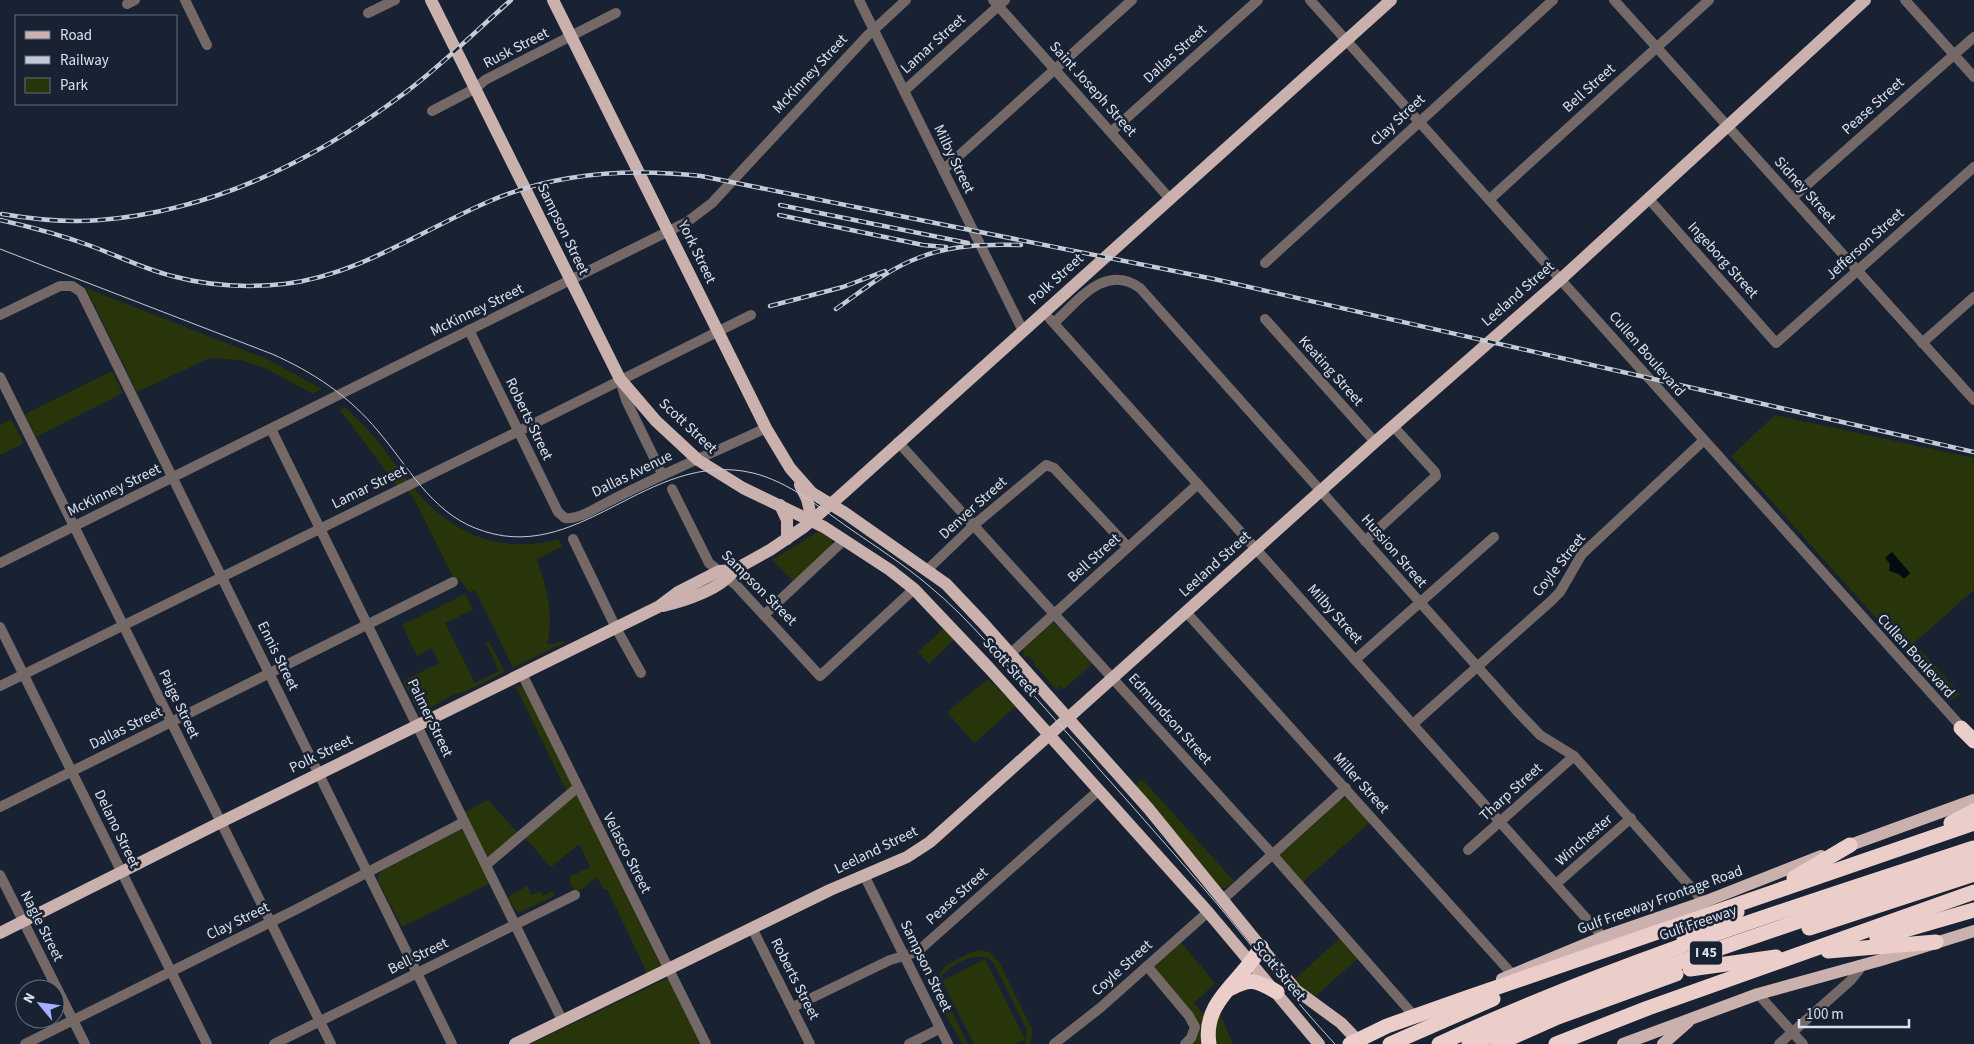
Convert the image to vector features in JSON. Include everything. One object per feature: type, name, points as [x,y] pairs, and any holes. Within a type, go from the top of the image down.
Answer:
[{"type":"highway","points":[[1923,841],[1974,811]]},
{"type":"highway","points":[[1350,1044],[1387,1026],[1974,823]]},
{"type":"highway","points":[[1627,966],[1732,915],[1850,844]]},
{"type":"highway","name":"Gulf Freeway","points":[[1497,1044],[1558,1017],[1690,969],[1935,874],[1953,855],[1974,847]]},
{"type":"highway","name":"Gulf Freeway","points":[[1439,1044],[1473,1038],[1598,990],[1974,861]]},
{"type":"highway","name":"Gulf Freeway","points":[[1473,1038],[1627,966],[1935,874],[1974,874]]},
{"type":"highway","points":[[1556,1044],[1648,1008],[1974,892]]},
{"type":"highway","points":[[1786,960],[1822,955],[1974,910]]},
{"type":"highway","points":[[1690,969],[1790,954],[1936,942]]},
{"type":"highway","points":[[1210,1044],[1208,1033],[1209,1019],[1225,991],[1252,962],[1261,947]]},
{"type":"highway","points":[[1391,1044],[1586,958]]},
{"type":"highway","points":[[1225,991],[1246,981],[1254,981],[1277,992]]},
{"type":"main road","name":"Sampson Street","points":[[431,0],[620,379]]},
{"type":"main road","name":"York Street","points":[[553,0],[766,428],[795,473],[812,493],[831,504]]},
{"type":"main road","name":"Polk Street","points":[[0,934],[319,773],[658,607],[684,601],[727,573],[787,539],[831,504],[1391,0]]},
{"type":"main road","name":"Leeland Street","points":[[515,1044],[752,928],[864,875],[907,857],[930,842],[1375,442],[1561,279],[1865,0]]},
{"type":"main road","name":"Scott Street","points":[[620,379],[656,421],[698,460],[717,474],[812,520],[890,570],[914,589],[990,668],[1208,912],[1319,1044]]},
{"type":"main road","points":[[795,473],[807,499],[812,520]]},
{"type":"main road","name":"Scott Street","points":[[831,504],[946,584],[1148,808],[1296,990],[1341,1023],[1362,1044]]},
{"type":"main road","points":[[780,505],[787,520],[787,539]]},
{"type":"main road","name":"Gulf Freeway Frontage Road","points":[[1362,1044],[1512,974],[1603,937],[1704,902],[1850,844],[1974,800]]},
{"type":"main road","points":[[1632,1042],[1693,1017],[1758,994],[1974,931]]},
{"type":"main road","points":[[1391,1044],[1402,1032],[1434,1010]]},
{"type":"main road","points":[[1663,1044],[1693,1017]]},
{"type":"main road","points":[[1308,1031],[1310,1044]]},
{"type":"street","points":[[184,0],[207,45]]},
{"type":"street","points":[[368,12],[395,0]]},
{"type":"street","name":"Milby Street","points":[[859,0],[1023,331]]},
{"type":"street","name":"McKinney Street","points":[[0,563],[669,232],[712,203],[874,29],[906,0]]},
{"type":"street","points":[[943,170],[1132,0]]},
{"type":"street","name":"Dallas Street","points":[[1112,131],[1258,0]]},
{"type":"street","name":"Cullen Boulevard","points":[[1310,0],[1490,199],[1966,735],[1974,748]]},
{"type":"street","name":"Clay Street","points":[[1265,263],[1553,0]]},
{"type":"street","name":"Sidney Street","points":[[1614,0],[1974,400]]},
{"type":"street","name":"Bell Street","points":[[1490,199],[1709,0]]},
{"type":"street","points":[[1905,0],[1974,77]]},
{"type":"street","name":"Saint Joseph Street","points":[[999,2],[1054,70],[1112,131],[1170,199]]},
{"type":"street","name":"Lamar Street","points":[[904,91],[999,2]]},
{"type":"street","name":"Rusk Street","points":[[432,112],[476,88],[485,80],[616,13]]},
{"type":"street","name":"Pease Street","points":[[1792,198],[1974,37]]},
{"type":"street","name":"Jefferson Street","points":[[1776,342],[1974,168]]},
{"type":"street","name":"Ingeborg Street","points":[[1648,198],[1776,342]]},
{"type":"street","name":"Hussion Street","points":[[1054,323],[1096,286],[1106,280],[1120,278],[1140,288],[1536,731],[1574,756],[1704,902]]},
{"type":"street","name":"Ennis Street","points":[[0,315],[60,286],[72,286],[81,292],[452,1044]]},
{"type":"street","points":[[1922,343],[1974,297]]},
{"type":"street","name":"Milby Street","points":[[1044,312],[1603,937]]},
{"type":"street","name":"Lamar Street","points":[[0,686],[320,527],[519,431],[751,314]]},
{"type":"street","name":"Keating Street","points":[[1265,319],[1375,442]]},
{"type":"street","name":"Roberts Street","points":[[470,330],[558,512],[565,518]]},
{"type":"street","name":"Paige Street","points":[[0,377],[331,1044]]},
{"type":"street","name":"Sampson Street","points":[[620,379],[626,400],[662,474]]},
{"type":"street","points":[[1365,541],[1436,476],[1394,426]]},
{"type":"street","name":"Dallas Avenue","points":[[565,518],[582,515],[662,474],[698,460],[766,428]]},
{"type":"street","name":"Palmer Street","points":[[271,430],[562,1020]]},
{"type":"street","name":"Coyle Street","points":[[1413,724],[1550,602],[1560,592],[1582,554],[1703,441]]},
{"type":"street","name":"Edmundson Street","points":[[898,442],[1272,854],[1416,1018]]},
{"type":"street","name":"Denver Street","points":[[926,571],[974,526],[1040,468],[1046,465],[1054,468],[1128,547]]},
{"type":"street","name":"Bell Street","points":[[1010,654],[1198,484]]},
{"type":"street","name":"Sampson Street","points":[[672,489],[709,563],[727,573],[820,676],[914,589]]},
{"type":"street","points":[[1355,660],[1494,536]]},
{"type":"street","points":[[573,540],[616,628],[641,673]]},
{"type":"street","points":[[764,615],[844,540]]},
{"type":"street","name":"Dallas Street","points":[[0,807],[453,582]]},
{"type":"street","name":"Miller Street","points":[[1186,612],[1512,974]]},
{"type":"street","name":"Delano Street","points":[[0,627],[207,1044]]},
{"type":"street","name":"Velasco Street","points":[[522,674],[577,788],[706,1044]]},
{"type":"street","name":"Cullen Boulevard","points":[[1966,735],[1974,737]]},
{"type":"street","name":"Tharp Street","points":[[1468,850],[1574,756]]},
{"type":"street","points":[[486,865],[577,788]]},
{"type":"street","points":[[1222,900],[1346,788]]},
{"type":"street","name":"Pease Street","points":[[793,1008],[890,960],[917,952],[1098,791]]},
{"type":"street","name":"Winchester","points":[[1556,884],[1631,818]]},
{"type":"street","name":"Clay Street","points":[[25,1044],[368,873],[464,822]]},
{"type":"street","name":"Nagle Street","points":[[0,875],[85,1044]]},
{"type":"street","name":"Sampson Street","points":[[864,875],[948,1044]]},
{"type":"street","name":"Bell Street","points":[[274,1044],[575,895]]},
{"type":"street","name":"Coyle Street","points":[[1054,1044],[1100,1008],[1208,912]]},
{"type":"street","name":"Roberts Street","points":[[752,928],[810,1044]]},
{"type":"street","points":[[1779,1044],[1850,982],[1859,970],[1860,965]]},
{"type":"street","points":[[1147,966],[1189,1016],[1195,1027],[1191,1038],[1184,1044]]},
{"type":"street","points":[[1758,994],[1802,1044]]},
{"type":"street","points":[[909,1044],[940,1029]]},
{"type":"green space","points":[[86,288],[267,359],[322,389],[313,394],[265,368],[240,360],[210,358],[137,392]]},
{"type":"green space","points":[[112,371],[123,393],[36,437],[25,414]]},
{"type":"green space","points":[[345,407],[371,433],[408,481],[397,486],[340,410]]},
{"type":"green space","points":[[1775,415],[1974,458],[1974,590],[1914,643],[1960,694],[1953,700],[1948,698],[1731,456]]},
{"type":"green space","points":[[11,419],[24,443],[0,455],[0,425]]},
{"type":"green space","points":[[414,488],[428,504],[444,517],[460,528],[478,536],[496,542],[516,544],[558,539],[563,546],[537,559],[550,612],[547,644],[566,642],[513,668],[475,590],[470,593],[460,580],[454,579],[413,497],[408,491]]},
{"type":"green space","points":[[819,531],[831,538],[832,547],[794,582],[772,560]]},
{"type":"green space","points":[[465,594],[473,610],[445,623],[475,683],[499,671],[486,643],[489,641],[505,672],[464,692],[454,694],[420,714],[403,681],[439,663],[432,648],[417,656],[402,625]]},
{"type":"green space","points":[[1053,622],[1093,663],[1064,689],[1061,686],[1057,690],[1034,665],[1035,663],[1028,655],[1025,658],[1023,657],[1025,651],[1023,649]]},
{"type":"green space","points":[[945,627],[955,639],[929,664],[918,652]]},
{"type":"green space","points":[[988,679],[1016,706],[974,743],[947,712]]},
{"type":"green space","points":[[523,685],[573,787],[567,792],[516,687]]},
{"type":"green space","points":[[1142,779],[1234,881],[1226,888],[1218,888],[1135,786]]},
{"type":"green space","points":[[575,795],[578,796],[661,966],[647,973],[607,889],[604,890],[597,877],[577,893],[571,886],[569,877],[590,867],[579,844],[551,867],[525,838]]},
{"type":"green space","points":[[1346,798],[1370,822],[1302,883],[1280,859],[1279,855],[1334,804]]},
{"type":"green space","points":[[488,800],[519,834],[496,856],[487,857],[465,812]]},
{"type":"green space","points":[[460,830],[464,831],[492,882],[402,927],[378,881],[380,872]]},
{"type":"green space","points":[[527,886],[532,895],[541,891],[543,896],[552,891],[554,896],[521,912],[517,912],[507,897]]},
{"type":"green space","points":[[1340,938],[1358,958],[1316,996],[1307,992],[1294,980]]},
{"type":"green space","points":[[1180,941],[1215,983],[1194,1003],[1204,1014],[1201,1035],[1203,1044],[1189,1044],[1197,1027],[1151,968]]},
{"type":"green space","points":[[979,950],[989,952],[999,962],[1032,1029],[1031,1044],[1025,1044],[1027,1030],[994,964],[989,959],[973,957],[957,964],[944,974],[940,980],[941,989],[968,1044],[962,1044],[939,1000],[936,988],[937,978],[943,969],[954,961]]},
{"type":"green space","points":[[985,959],[1025,1039],[1015,1044],[974,1044],[942,981]]},
{"type":"green space","points":[[668,978],[703,1044],[530,1044]]},
{"type":"green space","points":[[1219,1011],[1233,1044],[1214,1044],[1216,1019]]},
{"type":"shaded area","points":[[1892,552],[1910,573],[1904,579],[1899,574],[1889,571],[1890,564],[1885,558]]},
{"type":"tram line","points":[[0,249],[272,354],[316,377],[343,396],[367,418],[432,499],[459,520],[475,528],[512,537],[547,534],[580,522],[646,490],[679,477],[715,470],[753,473],[779,482],[791,489],[909,570],[959,613],[988,643],[1175,855],[1335,1044]]},
{"type":"railway","points":[[2,214],[64,221],[100,220],[142,215],[183,206],[262,178],[300,160],[337,139],[406,92],[511,0]]},
{"type":"railway","points":[[0,220],[68,238],[151,270],[186,279],[228,285],[270,285],[312,279],[338,271],[390,250],[490,201],[540,184],[593,175],[620,173],[701,176],[1214,279],[1974,452]]},
{"type":"railway","points":[[780,205],[968,243]]},
{"type":"railway","points":[[779,215],[923,245],[946,247]]},
{"type":"railway","points":[[836,309],[896,268],[930,254],[968,246],[1021,245]]},
{"type":"railway","points":[[770,306],[843,287],[885,271]]}]
